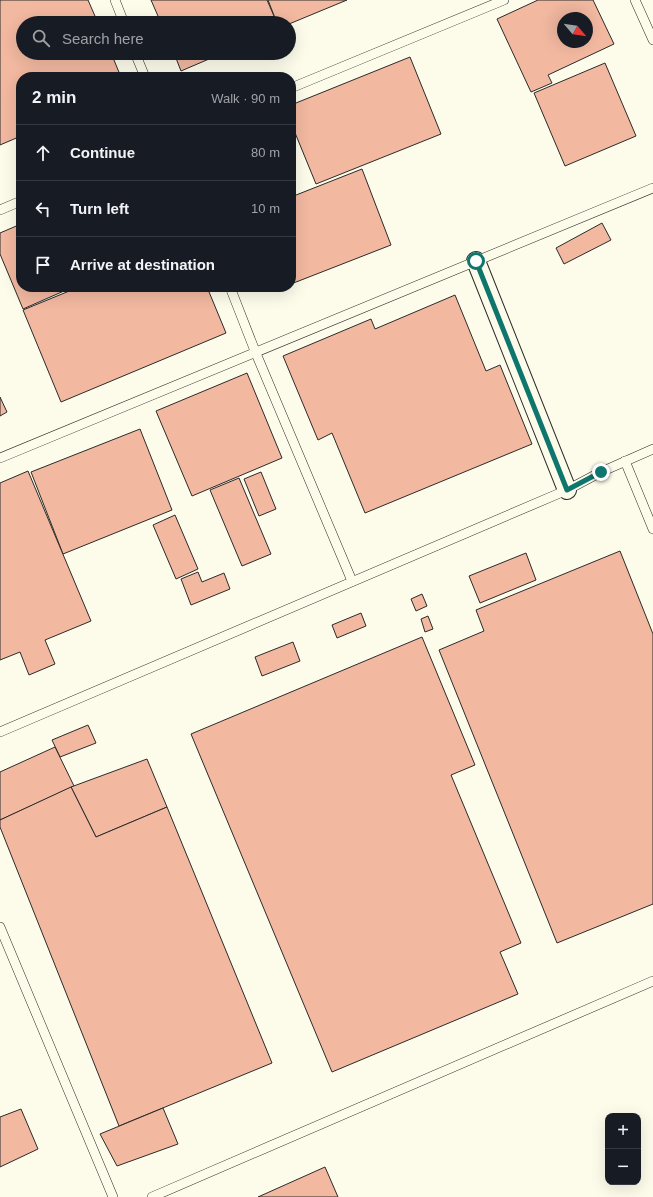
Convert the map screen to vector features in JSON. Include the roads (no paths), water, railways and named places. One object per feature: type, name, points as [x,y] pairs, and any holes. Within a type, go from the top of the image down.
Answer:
[{"type":"street","points":[[476,261],[567,490]]},
{"type":"lane","points":[[115,0],[121,16]]},
{"type":"lane","points":[[296,86],[504,0]]},
{"type":"lane","points":[[635,0],[653,40]]},
{"type":"lane","points":[[138,60],[143,72]]},
{"type":"lane","points":[[0,458],[255,351],[653,188]]},
{"type":"lane","points":[[0,210],[16,203]]},
{"type":"lane","points":[[232,292],[255,351],[352,581]]},
{"type":"lane","points":[[0,732],[567,490],[625,461],[653,449]]},
{"type":"lane","points":[[625,461],[653,529]]},
{"type":"lane","points":[[0,927],[113,1197]]},
{"type":"lane","points":[[152,1197],[653,981]]}]
